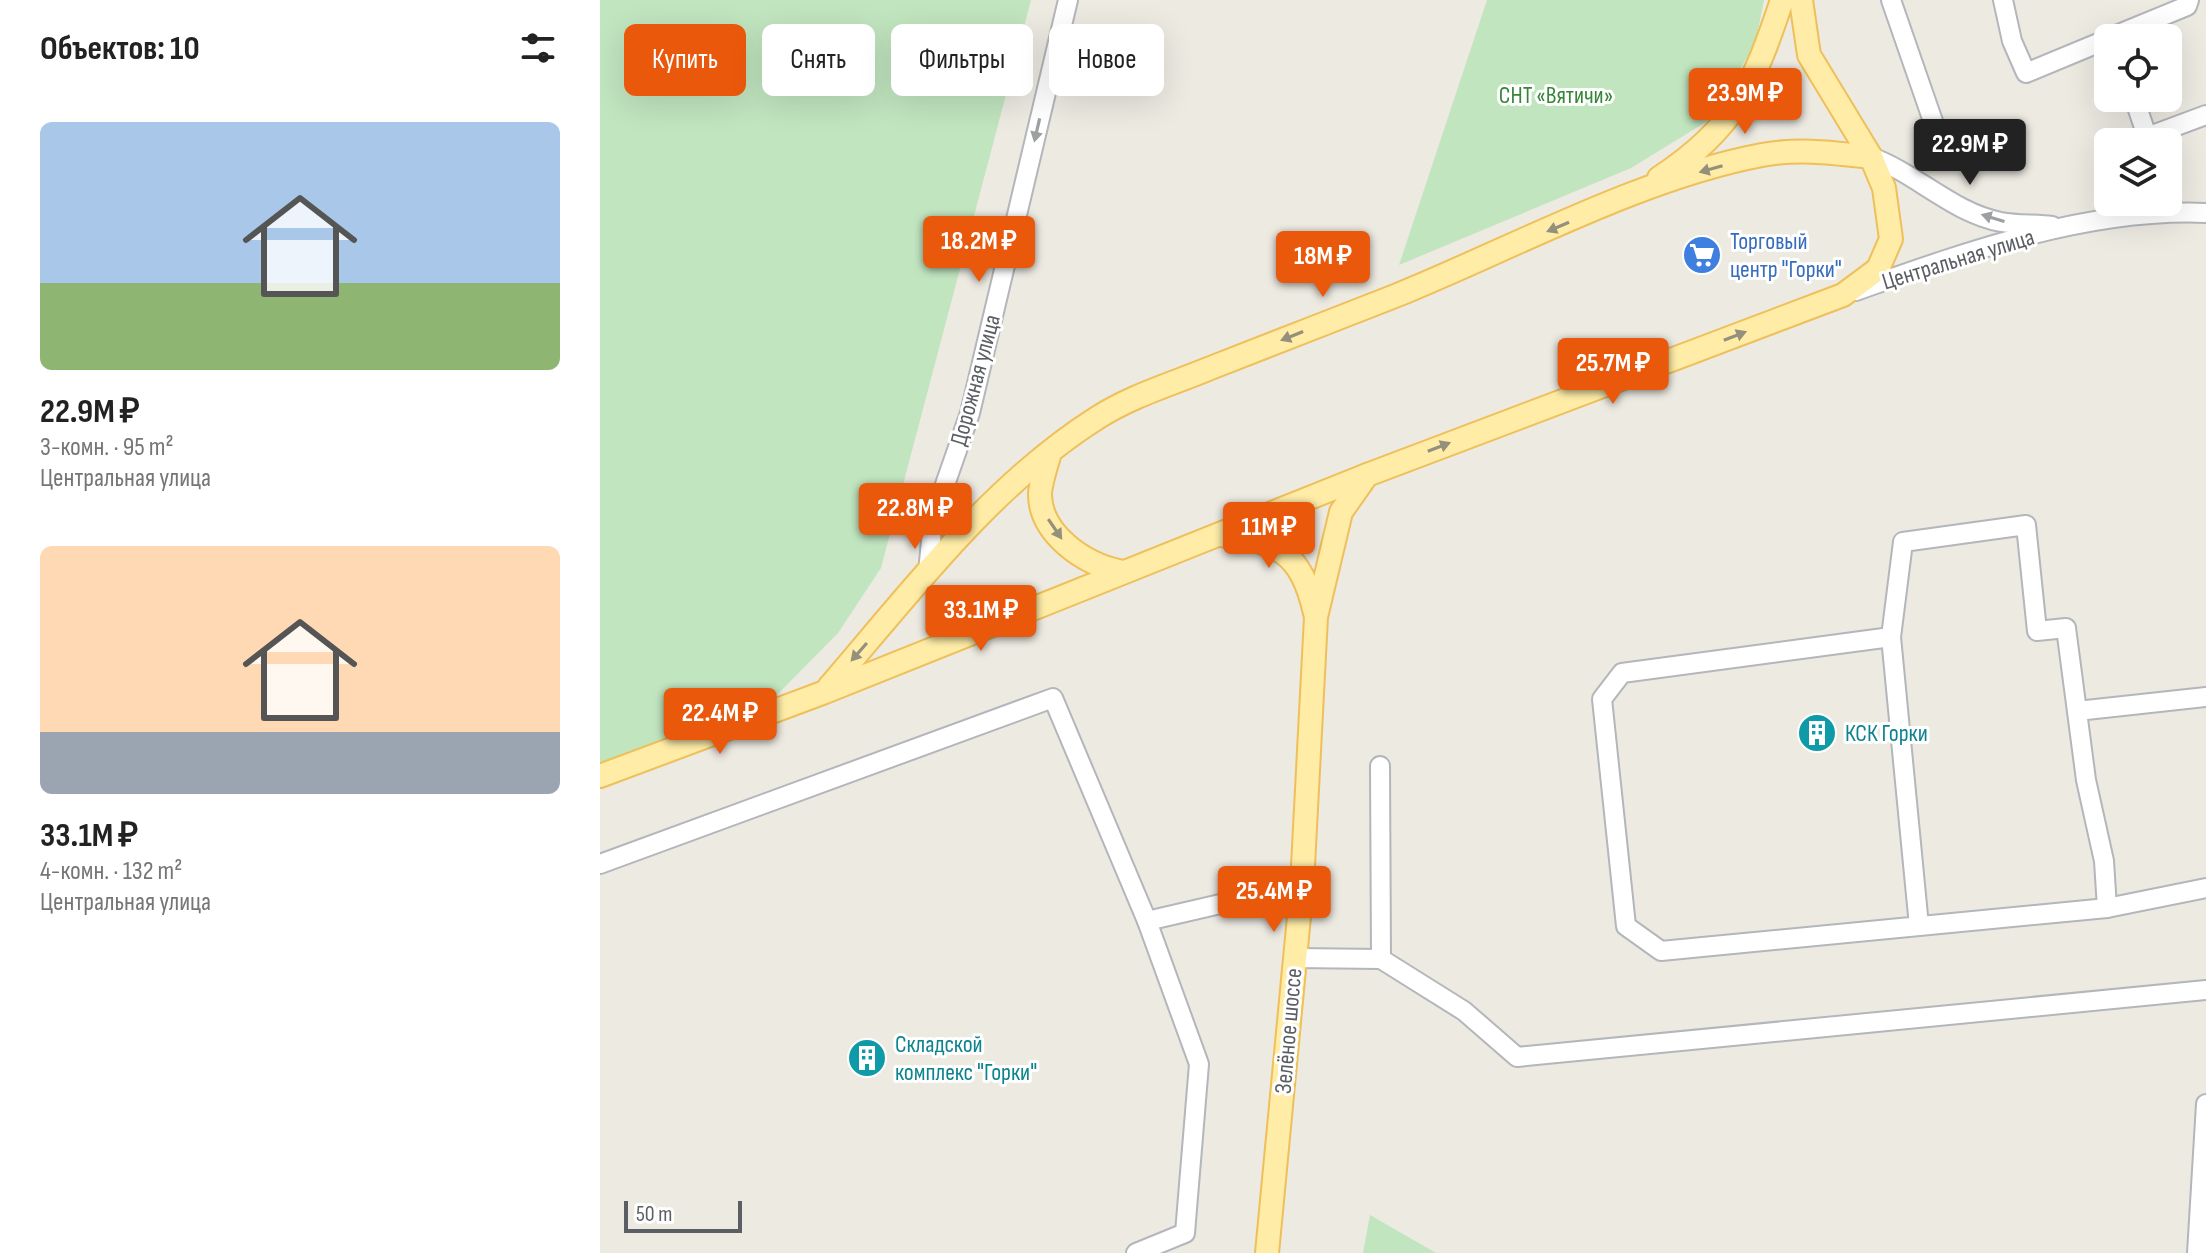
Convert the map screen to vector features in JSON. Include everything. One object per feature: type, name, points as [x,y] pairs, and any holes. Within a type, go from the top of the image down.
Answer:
[{"type":"main road","points":[[1630,197],[1693,155],[1724,126],[1758,71],[1782,0]]},
{"type":"main road","points":[[1801,0],[1809,55],[1871,157],[1884,188],[1891,239],[1878,269],[1843,295]]},
{"type":"main road","points":[[825,692],[957,536],[1097,418],[1145,394],[1397,295],[1630,197],[1763,155],[1814,150],[1871,157]]},
{"type":"main road","name":"Центральная улица","points":[[600,776],[825,692],[1119,571],[1367,475],[1843,295]]},
{"type":"main road","points":[[1049,456],[1040,494],[1055,533],[1096,567],[1119,571]]},
{"type":"main road","points":[[1316,617],[1341,512],[1367,475]]},
{"type":"main road","points":[[1214,535],[1250,538],[1273,545],[1289,555],[1301,569],[1316,617]]},
{"type":"main road","name":"Зелёное шоссе","points":[[1267,1253],[1302,885],[1316,617]]},
{"type":"street","name":"Дорожная улица","points":[[928,573],[933,519],[970,413],[1068,0]]},
{"type":"street","points":[[1891,0],[1935,127]]},
{"type":"street","points":[[2003,0],[2012,41],[2026,73],[2094,45]]},
{"type":"street","points":[[2144,24],[2187,6],[2189,0]]},
{"type":"street","points":[[2176,128],[2206,115]]},
{"type":"street","points":[[1871,157],[1896,166],[1961,207],[1999,222],[2070,227]]},
{"type":"street","name":"Центральная улица","points":[[2182,207],[2206,213]]},
{"type":"street","name":"Центральная улица","points":[[1843,295],[1975,249],[2118,216]]},
{"type":"street","points":[[1919,926],[1891,637],[1903,542],[2026,525],[2037,631],[2066,628],[2086,780],[2104,861],[2107,908]]},
{"type":"street","points":[[1891,637],[1622,673],[1602,699],[1626,926],[1661,951],[2107,908],[2206,888]]},
{"type":"street","points":[[2077,711],[2206,697]]},
{"type":"street","points":[[600,864],[1053,698],[1147,921],[1199,1064],[1185,1233],[1136,1253]]},
{"type":"street","points":[[1380,766],[1381,959]]},
{"type":"street","points":[[1147,921],[1302,885]]},
{"type":"street","points":[[1295,958],[1338,962],[1381,959],[1464,1011],[1517,1057],[2206,990]]},
{"type":"street","points":[[2197,1253],[2202,1219],[2206,1104]]},
{"type":"green space","points":[[600,0],[1031,0],[1025,24],[891,24],[891,96],[1006,96],[881,568],[838,633],[767,705],[600,766]]},
{"type":"green space","name":"СНТ «Вятичи»","points":[[1487,0],[1764,0],[1755,45],[1706,122],[1631,168],[1399,265]]},
{"type":"green space","points":[[1370,1215],[1436,1253],[1363,1253]]},
{"type":"place","name":"Торговый центр \"Горки\"","points":[[1702,255]]},
{"type":"place","name":"КСК Горки","points":[[1817,733]]},
{"type":"place","name":"Складской комплекс \"Горки\"","points":[[867,1058]]}]
